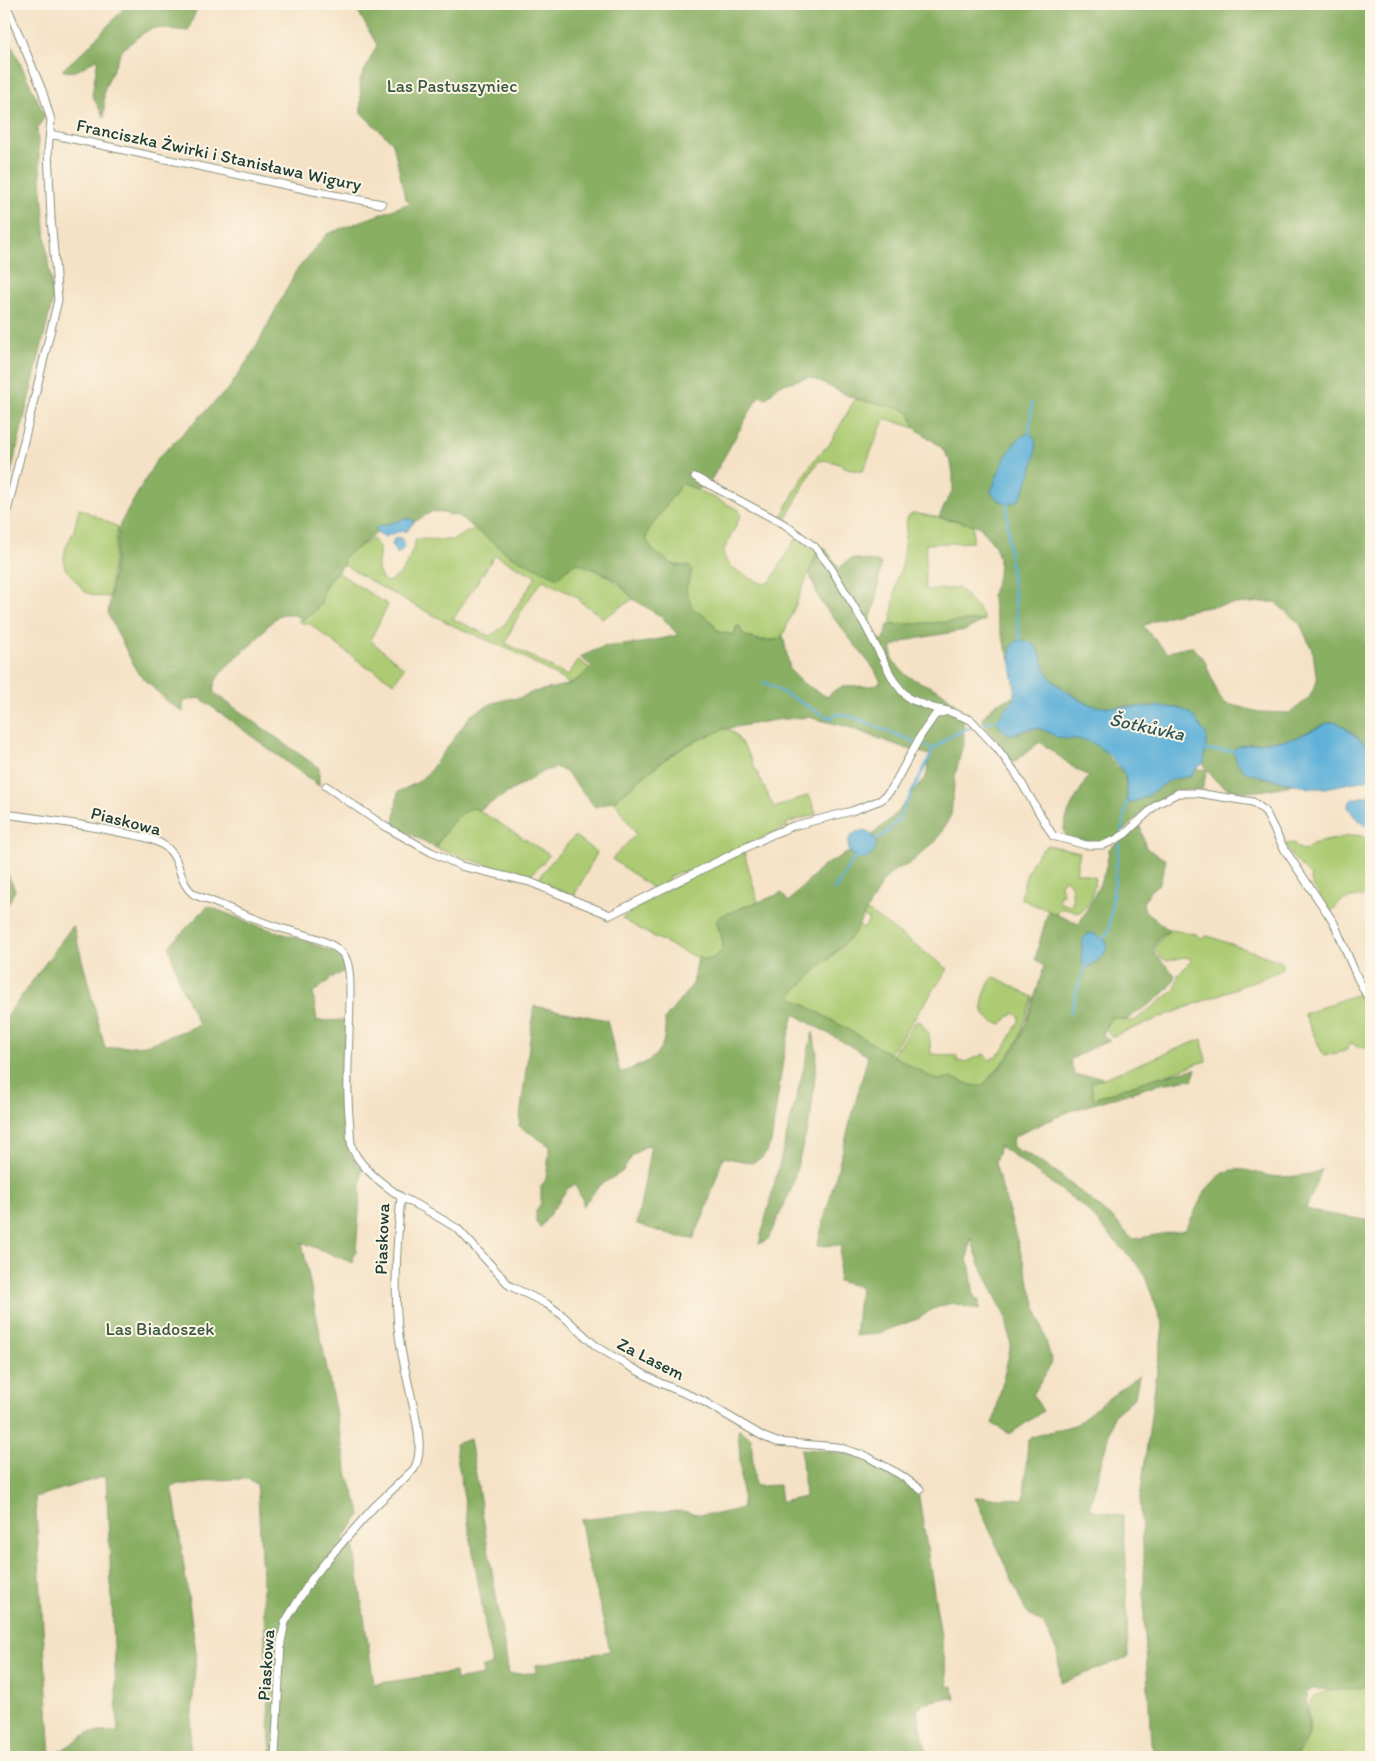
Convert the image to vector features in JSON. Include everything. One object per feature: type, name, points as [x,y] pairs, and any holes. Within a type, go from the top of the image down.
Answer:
[{"type":"street","name":"Franciszka Żwirki i Stanisława Wigury","points":[[4,524],[58,300],[51,218],[48,150],[51,120],[42,90],[6,4]]},
{"type":"street","name":"Franciszka Żwirki i Stanisława Wigury","points":[[50,134],[382,204]]},
{"type":"street","points":[[695,477],[784,524],[815,547],[831,568],[865,625],[894,681],[902,691],[910,699],[971,720],[1015,772],[1053,836],[1086,844],[1102,845],[1125,834],[1157,804],[1178,793],[1197,793],[1253,802],[1265,811],[1283,847],[1334,923],[1357,977],[1371,1003]]},
{"type":"street","points":[[326,786],[384,826],[461,866],[530,882],[610,915],[773,834],[793,826],[852,811],[881,800],[891,790],[921,735],[935,715],[948,711]]},
{"type":"street","name":"Piaskowa","points":[[4,814],[90,826],[144,837],[160,843],[169,849],[175,858],[183,882],[188,890],[195,895],[277,927],[301,932],[343,954],[346,960],[350,987],[348,1113],[352,1148],[359,1160],[401,1197],[396,1248],[396,1306],[402,1356],[418,1438],[418,1460],[414,1469],[373,1508],[327,1560],[311,1580],[284,1622],[281,1642],[275,1757]]},
{"type":"street","name":"Za Lasem","points":[[401,1197],[458,1229],[510,1286],[547,1304],[596,1346],[620,1362],[660,1383],[701,1400],[764,1437],[777,1442],[838,1447],[866,1456],[899,1474],[920,1489]]},
{"type":"green space","points":[[128,4],[281,4],[197,8],[188,31],[159,28],[150,29],[145,32],[124,48],[119,56],[104,90],[104,118],[92,95],[98,58],[72,72],[62,70],[87,48]]},
{"type":"green space","name":"Las Pastuszyniec","points":[[354,4],[1371,4],[1371,748],[1337,723],[1322,725],[1290,739],[1239,746],[1260,777],[1293,785],[1246,792],[1237,791],[1220,784],[1207,770],[1202,790],[1178,790],[1139,816],[1117,837],[1100,843],[1066,837],[1064,829],[1070,809],[1089,776],[1077,770],[1040,742],[1013,763],[988,730],[982,718],[995,704],[1012,697],[1015,699],[1006,708],[1017,734],[1035,728],[1045,730],[1060,738],[1087,740],[1100,747],[1125,775],[1127,804],[1146,797],[1170,780],[1191,776],[1194,770],[1206,769],[1204,763],[1206,736],[1190,713],[1178,708],[1124,706],[1109,708],[1097,707],[1086,703],[1053,681],[1046,672],[1040,653],[1011,657],[1013,669],[995,614],[992,594],[998,577],[999,558],[995,546],[979,526],[939,517],[953,489],[951,462],[941,447],[915,428],[910,413],[900,408],[855,399],[810,377],[779,385],[766,399],[760,396],[710,482],[697,490],[682,483],[648,531],[646,539],[653,551],[674,565],[689,566],[692,571],[686,589],[692,608],[709,619],[719,632],[734,635],[738,625],[744,635],[758,640],[775,640],[783,635],[790,670],[803,683],[827,697],[842,687],[869,686],[881,682],[874,669],[820,601],[809,572],[817,553],[824,547],[839,568],[852,558],[881,563],[876,601],[869,623],[880,640],[884,639],[888,625],[985,620],[966,630],[908,640],[892,647],[892,660],[907,676],[942,692],[956,704],[963,717],[964,740],[955,776],[951,815],[937,840],[909,864],[895,870],[883,881],[853,935],[796,990],[792,995],[793,998],[934,1079],[950,1078],[970,1085],[983,1085],[1011,1054],[1026,1024],[1044,967],[1035,959],[1048,911],[1079,924],[1102,878],[1109,849],[1140,826],[1146,848],[1166,860],[1160,883],[1150,891],[1143,903],[1145,911],[1170,931],[1162,935],[1153,949],[1155,954],[1175,975],[1168,989],[1147,1006],[1126,1020],[1114,1017],[1109,1021],[1103,1036],[1110,1041],[1093,1047],[1070,1060],[1075,1076],[1100,1076],[1103,1078],[1091,1083],[1094,1099],[1157,1078],[1196,1069],[1192,1081],[1189,1079],[1156,1085],[1070,1111],[1015,1136],[1012,1140],[1013,1147],[1055,1171],[1116,1221],[1134,1239],[1185,1230],[1209,1186],[1223,1174],[1235,1170],[1247,1170],[1282,1177],[1305,1175],[1322,1169],[1306,1209],[1371,1221],[1371,1686],[1348,1690],[1313,1689],[1306,1693],[1309,1735],[1294,1757],[1155,1757],[1151,1743],[1140,1498],[1163,1326],[1143,1271],[1083,1206],[1000,1146],[995,1163],[1052,1362],[1033,1395],[1043,1411],[1010,1434],[993,1424],[1011,1345],[1006,1318],[979,1262],[971,1238],[967,1260],[970,1267],[974,1297],[979,1300],[979,1310],[952,1303],[932,1309],[920,1318],[876,1334],[855,1336],[860,1287],[838,1281],[841,1245],[817,1246],[868,1056],[794,1014],[784,1053],[771,1143],[763,1157],[752,1163],[723,1157],[705,1213],[693,1239],[673,1236],[637,1224],[651,1145],[644,1147],[633,1155],[622,1172],[600,1185],[582,1207],[583,1201],[575,1185],[568,1188],[540,1228],[536,1222],[536,1211],[541,1203],[541,1187],[546,1179],[550,1146],[519,1126],[534,1006],[607,1020],[620,1073],[648,1061],[660,1050],[665,1032],[665,1019],[693,984],[698,957],[712,958],[723,948],[721,934],[716,921],[721,916],[782,893],[788,902],[823,866],[849,852],[854,857],[877,842],[872,835],[896,814],[927,775],[930,755],[848,727],[809,717],[775,720],[724,729],[687,745],[664,760],[614,801],[595,807],[566,772],[558,768],[546,770],[479,810],[472,808],[460,815],[444,834],[437,845],[438,849],[394,825],[398,792],[418,782],[429,772],[471,715],[493,703],[520,698],[533,692],[571,684],[592,666],[580,657],[602,647],[642,643],[678,635],[662,617],[633,599],[617,581],[605,574],[578,563],[566,569],[558,578],[511,556],[458,516],[433,511],[414,522],[412,519],[375,528],[377,533],[343,558],[344,565],[332,576],[325,586],[321,602],[315,611],[304,619],[288,614],[278,616],[223,671],[214,686],[214,693],[319,768],[319,786],[200,698],[183,701],[183,712],[169,703],[137,672],[108,614],[120,524],[157,459],[230,387],[255,349],[296,271],[327,234],[410,203],[405,198],[393,143],[361,113],[360,80],[377,45]],"holes":[[[1015,442],[1025,488],[1016,502],[995,480]],[[1275,602],[1300,624],[1313,652],[1317,682],[1309,698],[1290,713],[1259,712],[1224,703],[1217,692],[1204,659],[1193,647],[1180,648],[1167,653],[1143,626],[1190,610]],[[1088,933],[1094,934],[1107,942],[1106,950],[1098,961],[1086,968],[1083,965]]]},
{"type":"green space","points":[[4,29],[45,116],[37,129],[47,254],[53,299],[4,501]]},
{"type":"green space","points":[[855,399],[900,408],[910,413],[915,428],[887,419],[884,420],[863,471],[852,470],[831,461],[819,461],[811,472],[786,519],[781,517],[809,468],[822,451],[828,447]]},
{"type":"green space","points":[[682,482],[739,510],[741,515],[724,550],[724,556],[732,567],[744,575],[763,584],[770,582],[797,539],[817,553],[780,639],[763,640],[751,638],[742,632],[740,627],[736,627],[734,635],[719,632],[703,615],[692,608],[685,588],[691,576],[685,566],[668,562],[656,554],[648,544],[646,539],[648,531]]},
{"type":"green space","points":[[79,508],[118,527],[109,597],[96,596],[85,592],[65,568],[64,557],[66,547],[74,531]]},
{"type":"green space","points":[[913,513],[973,524],[973,542],[926,544],[925,590],[959,588],[977,607],[985,620],[893,625],[891,622],[897,579],[902,566],[907,518]]},
{"type":"green space","points":[[469,531],[478,531],[511,556],[566,569],[578,563],[608,577],[633,599],[602,619],[597,613],[579,601],[579,598],[543,580],[517,618],[506,643],[567,676],[579,660],[590,668],[570,684],[515,652],[454,626],[344,565],[343,558],[373,539],[379,550],[378,570],[385,582],[392,580],[402,571],[416,539],[453,540]],"holes":[[[495,555],[536,577],[503,627],[490,636],[453,619]]]},
{"type":"green space","points":[[337,572],[388,605],[370,640],[404,668],[394,683],[371,668],[369,669],[310,624],[302,623],[298,620],[304,619],[318,606],[328,582]]},
{"type":"green space","points":[[724,729],[729,729],[735,734],[748,753],[774,808],[809,795],[816,814],[787,823],[787,827],[724,854],[687,873],[679,872],[671,876],[666,884],[655,890],[612,859],[636,834],[614,801],[664,760],[687,745]]},
{"type":"green space","points":[[475,808],[549,856],[528,878],[438,849],[437,845],[452,824],[460,815]]},
{"type":"green space","points":[[1353,835],[1362,836],[1371,844],[1371,894],[1343,900],[1331,912],[1312,884],[1310,875],[1292,857],[1285,844],[1294,843],[1296,847],[1305,851],[1312,844]]},
{"type":"green space","points":[[575,836],[597,853],[574,896],[537,881],[549,864]]},
{"type":"green space","points":[[1048,845],[1080,852],[1076,872],[1095,877],[1093,893],[1089,902],[1078,913],[1070,909],[1060,909],[1056,914],[1021,899],[1029,869],[1042,850]],"holes":[[[1064,879],[1071,884],[1073,902],[1069,905],[1060,903],[1059,895],[1063,894],[1061,883]]]},
{"type":"green space","points":[[744,852],[758,902],[740,908],[717,927],[721,934],[724,948],[713,958],[708,960],[691,955],[622,918],[666,890]]},
{"type":"green space","points":[[4,866],[15,890],[4,913]]},
{"type":"green space","name":"Las Biadoszek","points":[[208,906],[336,953],[343,963],[345,971],[332,978],[313,993],[317,1021],[347,1020],[344,1057],[345,1122],[349,1153],[362,1170],[356,1252],[354,1252],[353,1263],[302,1242],[348,1476],[361,1515],[342,1539],[353,1542],[374,1684],[455,1672],[456,1680],[483,1675],[482,1668],[492,1666],[455,1444],[470,1439],[509,1674],[536,1673],[535,1665],[610,1651],[587,1559],[581,1520],[642,1513],[682,1511],[697,1514],[717,1514],[743,1508],[738,1429],[751,1438],[755,1486],[779,1485],[781,1502],[805,1497],[801,1449],[836,1452],[862,1459],[883,1468],[918,1491],[949,1687],[953,1686],[955,1700],[951,1697],[923,1703],[917,1711],[928,1757],[271,1757],[258,1495],[257,1484],[248,1479],[213,1480],[196,1484],[176,1484],[171,1487],[174,1496],[196,1652],[189,1757],[51,1757],[4,1757],[4,1020],[73,925],[105,1048],[146,1045],[199,1025],[180,984],[169,946]],"holes":[[[106,1476],[118,1732],[90,1732],[51,1757],[35,1497]]]},
{"type":"green space","points":[[869,912],[948,969],[890,1054],[793,998],[792,995],[808,977],[836,953],[858,925],[864,928],[869,920],[862,916]]},
{"type":"green space","points":[[1171,930],[1196,934],[1201,938],[1208,936],[1280,961],[1282,970],[1111,1037],[1106,1028],[1109,1021],[1114,1017],[1134,1021],[1175,990],[1178,975],[1191,961],[1190,958],[1184,957],[1168,961],[1161,958],[1157,953],[1155,948]]},
{"type":"green space","points":[[995,977],[1033,997],[1018,1041],[1006,1059],[983,1085],[970,1085],[950,1078],[934,1079],[894,1056],[893,1054],[915,1022],[920,1021],[929,1034],[931,1054],[957,1056],[957,1061],[965,1062],[984,1054],[990,1060],[1003,1051],[1019,1021],[1019,1017],[1015,1013],[1002,1024],[995,1023],[986,1017],[982,1007],[984,996],[989,982]]},
{"type":"green space","points":[[1362,992],[1371,1007],[1371,1048],[1359,1047],[1351,1043],[1345,1051],[1324,1056],[1304,1014]]},
{"type":"green space","points":[[813,1032],[817,1054],[811,1115],[791,1190],[768,1239],[759,1244]]},
{"type":"green space","points":[[1202,1039],[1206,1061],[1093,1099],[1091,1083]]},
{"type":"green space","points":[[1139,1375],[1135,1397],[1114,1415],[1089,1509],[1123,1516],[1128,1657],[1061,1683],[1057,1651],[1043,1624],[1026,1612],[975,1497],[1024,1499],[1028,1440],[1032,1437],[1074,1425]]},
{"type":"green space","points":[[1371,1686],[1371,1757],[1294,1757],[1303,1747],[1309,1735],[1309,1706],[1313,1697],[1327,1691]]},
{"type":"water","points":[[1030,433],[1035,439],[1036,445],[1031,471],[1018,500],[1007,504],[997,499],[991,492],[1011,449],[1017,441]]},
{"type":"water","points":[[404,519],[412,519],[414,522],[407,531],[384,537],[377,533],[375,528]]},
{"type":"water","points":[[395,537],[401,538],[405,547],[399,553],[396,553],[392,545]]},
{"type":"water","points":[[1020,640],[1028,641],[1038,650],[1053,681],[1070,694],[1089,704],[1112,707],[1171,707],[1191,714],[1207,736],[1204,763],[1191,776],[1170,780],[1146,797],[1127,804],[1127,785],[1124,774],[1112,758],[1101,748],[1080,739],[1060,738],[1039,728],[1015,734],[1007,733],[998,724],[1002,713],[1015,699],[1010,653],[1012,645]]},
{"type":"water","points":[[1337,722],[1371,748],[1371,779],[1325,788],[1310,788],[1248,773],[1242,769],[1235,757],[1233,750],[1239,746],[1295,738],[1328,723]]},
{"type":"water","points":[[1371,795],[1371,830],[1354,816],[1348,807],[1349,802],[1353,799]]},
{"type":"water","points":[[862,831],[872,835],[876,845],[872,855],[862,859],[852,855],[848,845],[852,835]]},
{"type":"water","points":[[1089,933],[1107,942],[1107,946],[1104,954],[1086,968],[1082,962],[1082,950],[1083,939]]},
{"type":"waterway","points":[[1029,436],[1032,403]]},
{"type":"waterway","points":[[1007,503],[1009,551],[1020,642]]},
{"type":"waterway","name":"Šotkůvka","points":[[764,682],[829,718],[838,714],[850,716],[915,742]]},
{"type":"waterway","name":"Šotkůvka","points":[[984,723],[1002,719]]},
{"type":"waterway","name":"Šotkůvka","points":[[923,745],[934,749],[950,736],[973,726]]},
{"type":"waterway","points":[[874,841],[887,832],[897,821],[934,749]]},
{"type":"waterway","name":"Šotkůvka","points":[[1204,750],[1235,751]]},
{"type":"waterway","points":[[1121,833],[1127,802]]},
{"type":"waterway","points":[[1102,940],[1109,931],[1119,843]]},
{"type":"waterway","points":[[834,890],[856,855]]},
{"type":"waterway","points":[[1070,1014],[1085,965]]}]
